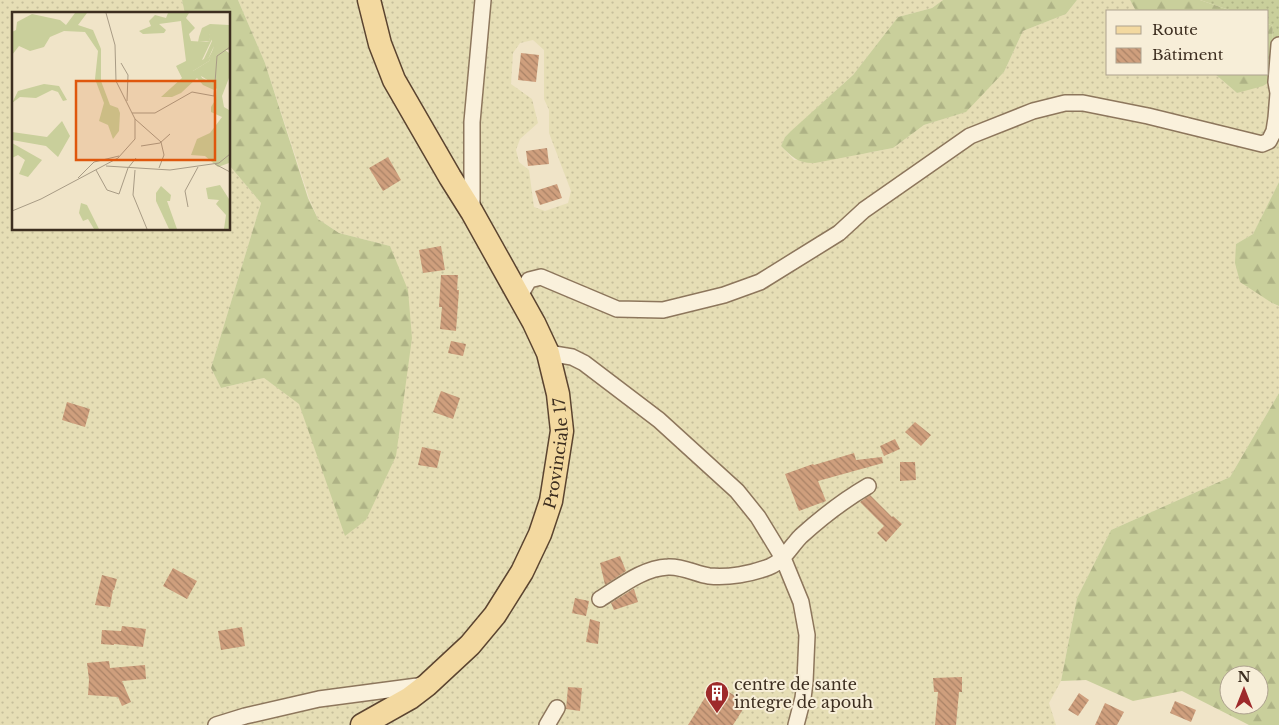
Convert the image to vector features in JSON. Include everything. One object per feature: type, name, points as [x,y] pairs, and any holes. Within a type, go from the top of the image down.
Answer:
[{"type":"main road","name":"Provinciale 17","points":[[362,725],[404,702],[427,685],[484,631],[522,572],[540,534],[551,501],[562,431],[558,394],[548,353],[472,212],[394,80],[380,44],[369,0]]},
{"type":"street","points":[[472,212],[472,129],[483,0]]},
{"type":"street","points":[[519,297],[529,280],[540,277],[617,309],[663,310],[724,295],[760,282],[839,233],[864,210],[970,136],[1033,111],[1065,102],[1082,103],[1148,116],[1262,144],[1269,141],[1274,130],[1278,93],[1276,82],[1279,45]]},
{"type":"street","points":[[548,353],[572,357],[584,363],[659,420],[737,491],[758,517],[783,558],[801,602],[807,635],[806,682],[796,725]]},
{"type":"street","points":[[600,599],[647,571],[670,567],[708,576],[724,576],[751,573],[772,567],[783,558],[798,539],[816,522],[846,499],[868,486]]},
{"type":"street","points":[[216,725],[245,716],[319,699],[427,685]]},
{"type":"street","points":[[547,725],[557,708]]},
{"type":"shaded area","points":[[0,0],[182,0],[185,12],[12,12],[12,230],[230,230],[230,166],[261,203],[211,368],[221,388],[264,378],[299,403],[346,536],[390,246],[339,233],[318,219],[309,198],[265,63],[238,0],[943,0],[932,8],[898,17],[853,75],[785,137],[781,146],[794,160],[873,152],[893,148],[924,125],[965,112],[1004,72],[1023,31],[1066,14],[1077,0],[1130,0],[1135,10],[1106,10],[1106,75],[1216,75],[1237,93],[1279,76],[1279,182],[1253,234],[1236,244],[1271,303],[1279,306],[1279,393],[1230,477],[1111,530],[1077,598],[1061,681],[1049,703],[1056,725],[0,725]],"holes":[[[533,40],[544,50],[544,99],[549,110],[549,133],[571,191],[568,203],[545,211],[534,207],[529,170],[519,162],[516,150],[520,139],[538,123],[532,99],[511,84],[513,53],[520,43]]]},
{"type":"green space","points":[[182,0],[238,0],[265,63],[308,198],[318,219],[339,233],[390,246],[408,290],[412,338],[396,456],[366,520],[345,536],[299,404],[264,378],[221,388],[211,368],[261,203],[230,166],[230,12],[185,12]]},
{"type":"green space","points":[[943,0],[1077,0],[1066,14],[1023,31],[1004,72],[966,112],[924,125],[893,148],[815,163],[796,159],[781,146],[785,137],[791,131],[853,75],[898,17],[932,8]]},
{"type":"green space","points":[[1130,0],[1200,0],[1229,10],[1135,10]]},
{"type":"green space","points":[[1200,0],[1279,0],[1279,76],[1269,82],[1273,26],[1269,24],[1269,10],[1229,10]]},
{"type":"green space","points":[[1269,24],[1273,26],[1269,82],[1263,86],[1237,93],[1216,75],[1269,75]]},
{"type":"green space","points":[[1279,182],[1279,306],[1240,282],[1235,263],[1236,244],[1253,234]]},
{"type":"green space","points":[[1279,393],[1279,725],[1249,725],[1229,715],[1269,715],[1269,665],[1219,665],[1219,710],[1182,691],[1133,701],[1086,680],[1061,681],[1077,598],[1111,530],[1230,477]]},
{"type":"building","points":[[521,53],[539,55],[536,82],[518,80]]},
{"type":"building","points":[[547,148],[549,164],[528,166],[526,151]]},
{"type":"building","points":[[388,157],[401,180],[383,191],[369,168]]},
{"type":"building","points":[[557,184],[562,198],[540,205],[535,191]]},
{"type":"building","points":[[441,246],[445,270],[423,273],[419,250]]},
{"type":"building","points":[[441,275],[458,275],[457,290],[459,290],[456,331],[440,329],[442,307],[439,307]]},
{"type":"building","points":[[451,341],[466,344],[463,356],[448,353]]},
{"type":"building","points":[[441,391],[460,398],[453,419],[433,412]]},
{"type":"building","points":[[67,402],[90,409],[85,427],[62,420]]},
{"type":"building","points":[[915,422],[931,435],[921,446],[905,432]]},
{"type":"building","points":[[895,439],[900,449],[884,456],[880,446]]},
{"type":"building","points":[[422,447],[441,451],[437,468],[418,465]]},
{"type":"building","points":[[854,453],[856,460],[882,457],[883,463],[818,481],[826,501],[799,511],[785,474]]},
{"type":"building","points":[[900,462],[915,462],[916,480],[900,481]]},
{"type":"building","points":[[870,495],[892,517],[902,524],[886,542],[877,533],[884,526],[860,502]]},
{"type":"building","points":[[620,556],[626,571],[605,585],[600,563]]},
{"type":"building","points":[[173,568],[197,581],[187,599],[163,586]]},
{"type":"building","points":[[102,575],[117,579],[110,607],[95,605]]},
{"type":"building","points":[[633,589],[638,602],[614,610],[611,603]]},
{"type":"building","points":[[575,598],[589,601],[586,616],[572,613]]},
{"type":"building","points":[[590,619],[600,622],[598,644],[586,642]]},
{"type":"building","points":[[122,626],[146,629],[143,647],[101,644],[102,630],[121,631]]},
{"type":"building","points":[[242,627],[245,646],[221,650],[218,631]]},
{"type":"building","points":[[109,661],[110,668],[145,665],[146,679],[122,681],[131,702],[122,706],[118,697],[88,695],[87,663]]},
{"type":"building","points":[[962,677],[962,692],[959,692],[956,725],[935,725],[938,692],[934,692],[933,678]]},
{"type":"building","name":"centre de sante integre de apouh","points":[[714,683],[747,703],[733,725],[688,725]]},
{"type":"building","points":[[568,687],[582,688],[580,711],[566,709]]},
{"type":"building","points":[[1079,693],[1089,700],[1078,716],[1068,710]]},
{"type":"building","points":[[1175,701],[1196,710],[1191,722],[1170,713]]},
{"type":"building","points":[[1105,703],[1124,712],[1117,725],[1095,725]]},
{"type":"place","name":"centre de sante integre de apouh","points":[[717,714]]}]
